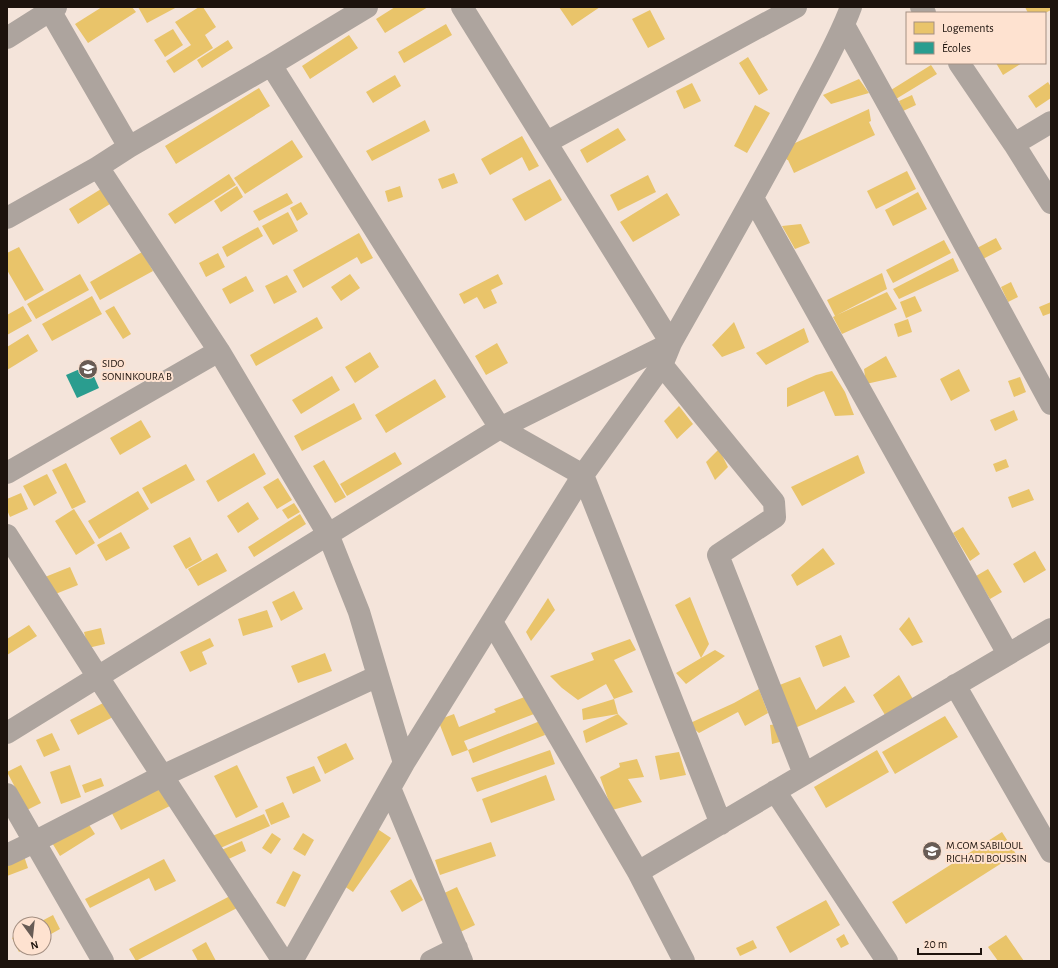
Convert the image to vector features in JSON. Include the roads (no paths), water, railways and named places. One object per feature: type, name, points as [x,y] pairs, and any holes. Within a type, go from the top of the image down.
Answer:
[{"type":"street","points":[[7,218],[98,167],[129,147],[271,65],[367,7]]},
{"type":"street","points":[[462,7],[671,343]]},
{"type":"street","points":[[547,142],[796,7]]},
{"type":"street","points":[[7,38],[51,8],[129,147]]},
{"type":"street","points":[[292,961],[404,763],[583,475],[662,365],[671,343],[753,198],[793,124],[848,16]]},
{"type":"street","points":[[848,16],[920,162],[1051,404]]},
{"type":"street","points":[[960,64],[1014,144],[1051,203]]},
{"type":"street","points":[[271,65],[500,428],[583,475],[721,824]]},
{"type":"street","points":[[1014,144],[1051,122]]},
{"type":"street","points":[[98,167],[219,351],[328,534],[359,612],[404,763]]},
{"type":"street","points":[[753,198],[1008,654]]},
{"type":"street","points":[[7,733],[500,428],[671,343]]},
{"type":"street","points":[[7,473],[219,351]]},
{"type":"street","points":[[662,365],[774,502],[775,517],[718,555],[804,774]]},
{"type":"street","points":[[7,535],[282,961]]},
{"type":"street","points":[[492,622],[638,872],[684,961]]},
{"type":"street","points":[[638,872],[1051,629]]},
{"type":"street","points":[[7,855],[162,776],[378,676]]},
{"type":"street","points":[[955,685],[1051,852]]},
{"type":"street","points":[[390,788],[460,954],[431,961]]},
{"type":"street","points":[[776,791],[887,961]]},
{"type":"street","points":[[7,794],[103,961]]},
{"type":"place","name":"SIDO SONINKOURA B","points":[[88,369]]},
{"type":"place","name":"M.COM SABILOUL RICHADI BOUSSIN","points":[[932,851]]}]
